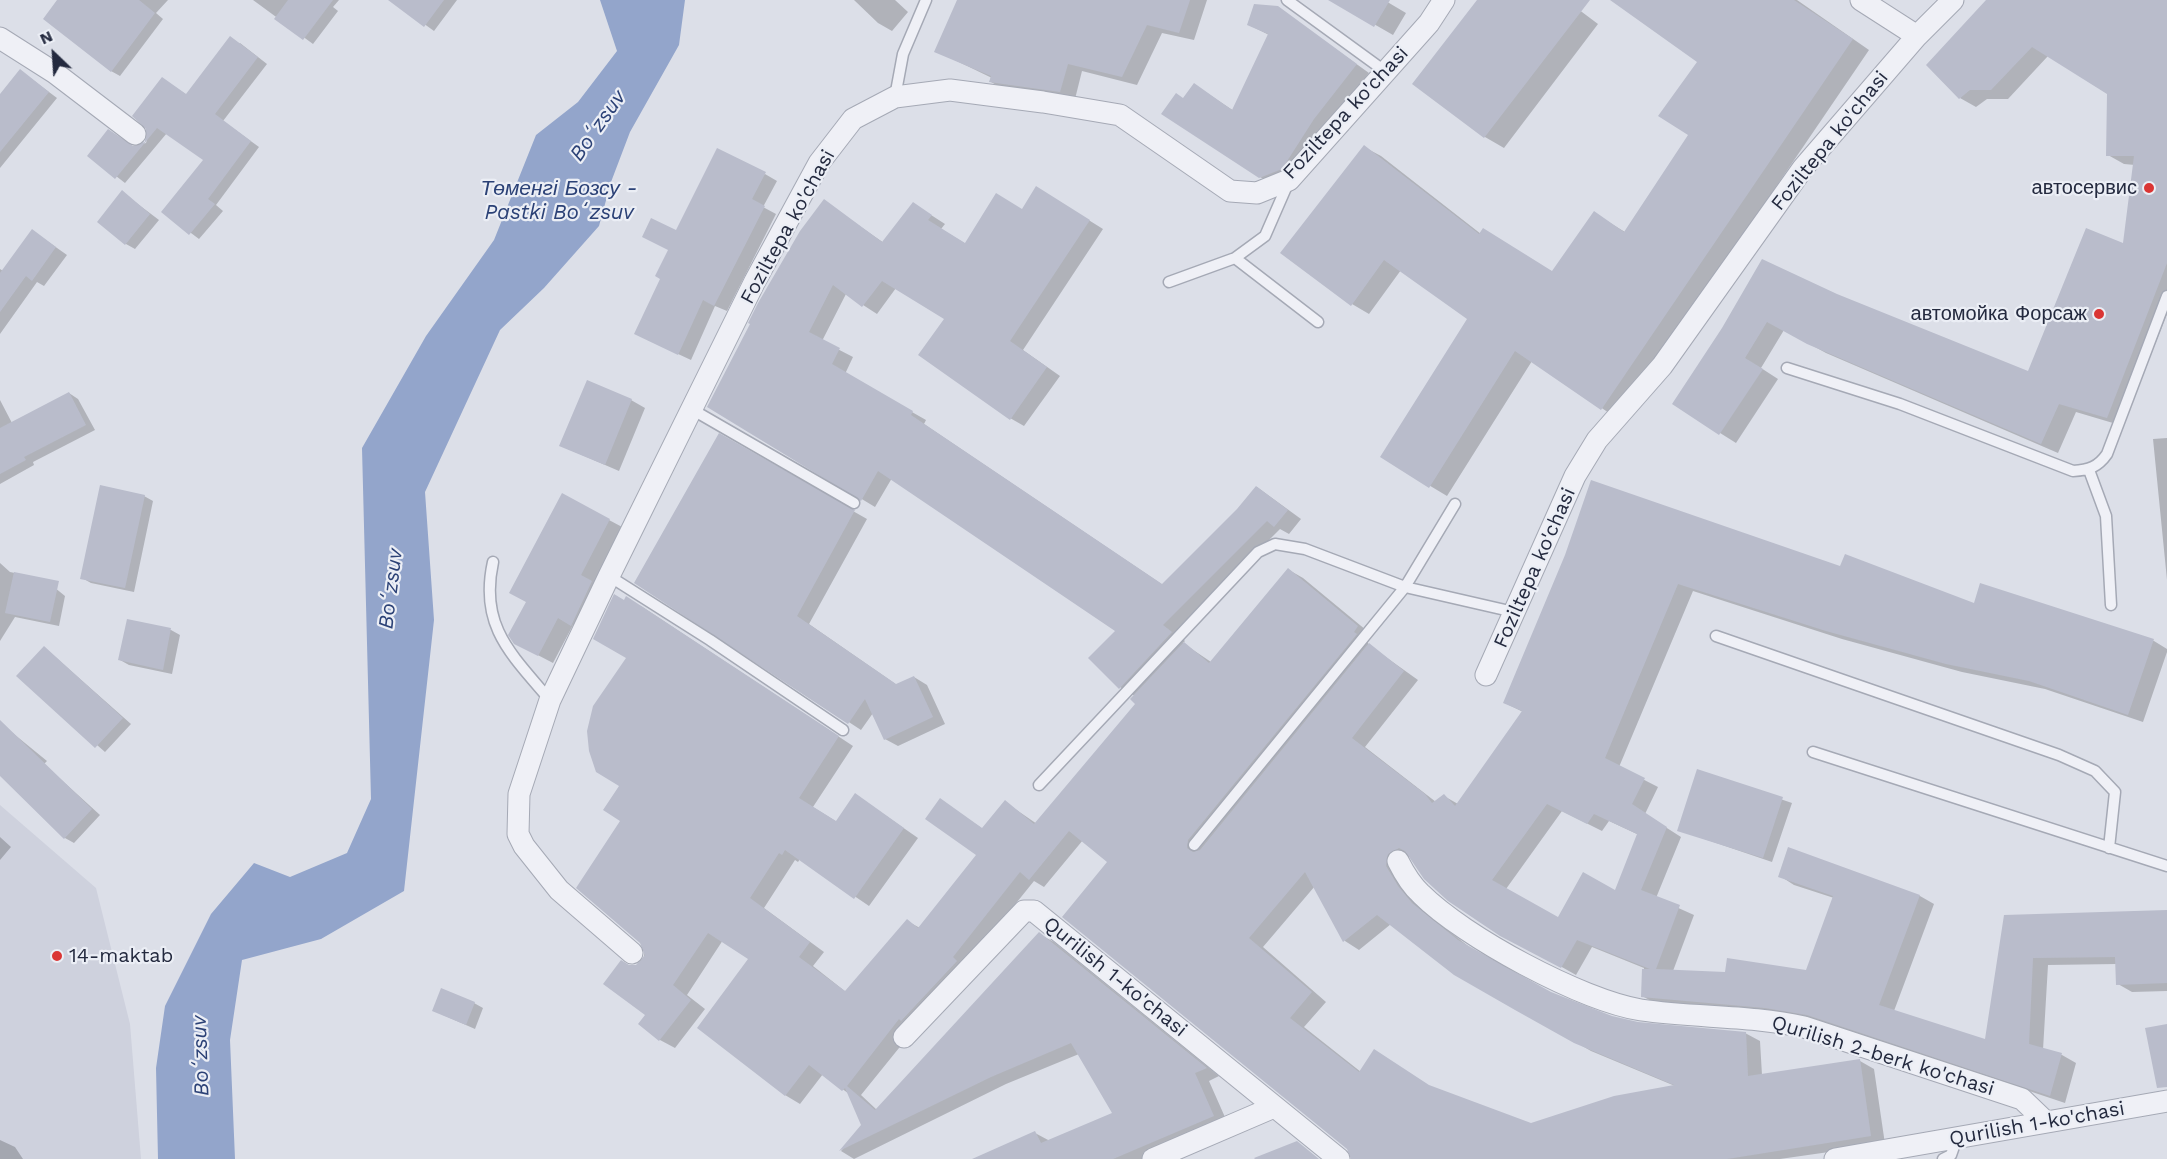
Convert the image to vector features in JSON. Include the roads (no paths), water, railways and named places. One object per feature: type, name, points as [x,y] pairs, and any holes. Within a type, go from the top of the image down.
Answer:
[{"type":"street","name":"Foziltepa ko'chasi","points":[[632,953],[559,890],[524,846],[518,834],[519,794],[550,699],[609,576],[755,281],[819,163],[852,119],[895,97],[950,90],[1120,115],[1230,191],[1257,193],[1289,180],[1429,23],[1444,0]]},
{"type":"street","points":[[1862,0],[1917,36]]},
{"type":"street","name":"Foziltepa ko'chasi","points":[[1486,675],[1575,476],[1597,440],[1662,366],[1803,168],[1917,36],[1953,0]]},
{"type":"street","points":[[0,38],[55,73],[135,134]]},
{"type":"street","name":"Qurilish 2-berk ko'chasi","points":[[1398,861],[1405,876],[1421,894],[1483,943],[1561,981],[1617,1004],[1642,1010],[1773,1020],[1804,1027],[2022,1099],[2046,1122]]},
{"type":"street","name":"Qurilish 1-ko'chasi","points":[[904,1037],[1023,911],[1034,911],[1339,1159]]},
{"type":"street","name":"Qurilish 1-ko'chasi","points":[[1835,1159],[2167,1101]]},
{"type":"street","points":[[1153,1159],[1274,1107]]},
{"type":"lane","points":[[895,97],[903,54],[926,0]]},
{"type":"lane","points":[[1287,0],[1386,72]]},
{"type":"lane","points":[[1169,282],[1236,258],[1265,236],[1289,180]]},
{"type":"lane","points":[[1236,258],[1318,322]]},
{"type":"lane","points":[[1787,368],[1900,404],[2073,471],[2089,470],[2101,463],[2107,454],[2167,296]]},
{"type":"lane","points":[[693,410],[854,503]]},
{"type":"lane","points":[[2089,470],[2106,516],[2111,605]]},
{"type":"lane","points":[[1194,845],[1405,587],[1455,504]]},
{"type":"lane","points":[[1039,785],[1258,552],[1275,544],[1305,549],[1405,587],[1515,612]]},
{"type":"lane","points":[[493,562],[488,587],[494,625],[513,656],[550,699]]},
{"type":"lane","points":[[609,576],[710,640],[843,730]]},
{"type":"lane","points":[[1716,636],[2059,755],[2095,771],[2115,792],[2109,848]]},
{"type":"lane","points":[[1813,752],[2167,866]]},
{"type":"lane","points":[[1943,1159],[1951,1155],[1957,1138]]},
{"type":"water","name":"Төменгі Бозсу - Pastki Boʻzsuv","points":[[600,0],[685,0],[679,45],[630,132],[611,182],[599,226],[544,288],[500,330],[425,492],[434,620],[404,891],[321,939],[242,960],[230,1040],[235,1159],[158,1159],[156,1068],[165,1006],[211,914],[254,863],[290,877],[347,853],[371,799],[362,448],[426,336],[494,240],[536,135],[578,102],[617,51]]},
{"type":"place","name":"автосервис","points":[[2149,188]]},
{"type":"place","name":"автомойка Форсаж","points":[[2099,314]]},
{"type":"place","name":"14-maktab","points":[[57,956]]},
{"type":"water label","name":"Boʻzsuv","points":[[598,126]]},
{"type":"water label","name":"Boʻzsuv","points":[[391,589]]},
{"type":"water label","name":"Boʻzsuv","points":[[201,1056]]}]
